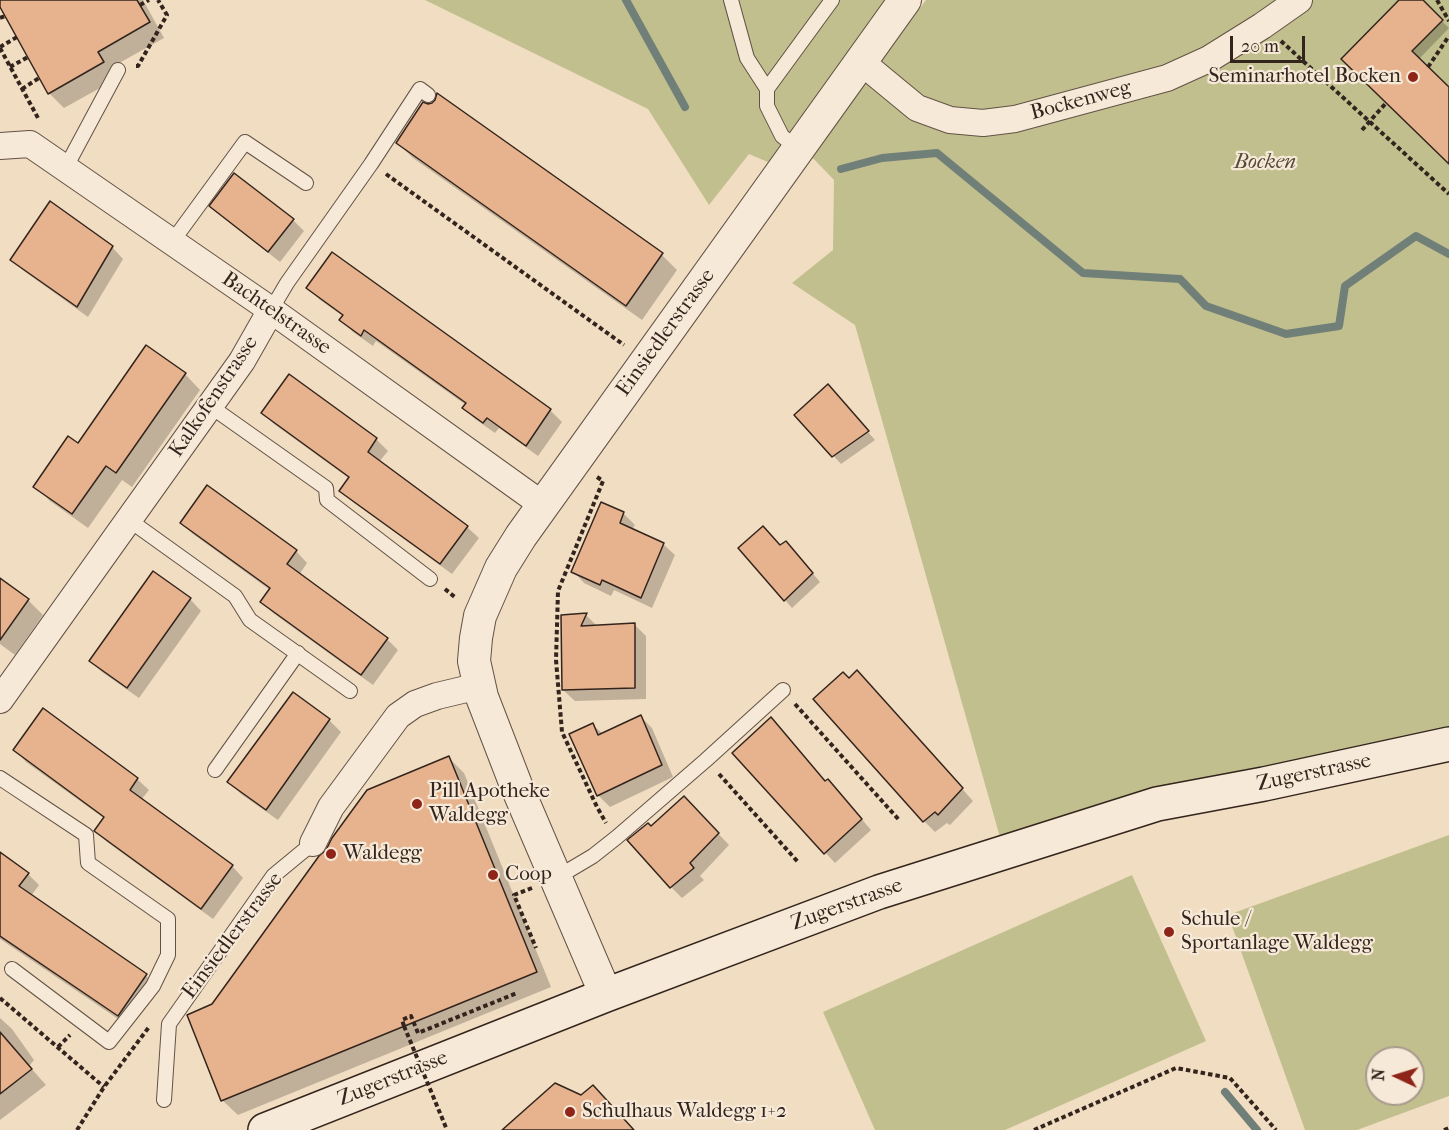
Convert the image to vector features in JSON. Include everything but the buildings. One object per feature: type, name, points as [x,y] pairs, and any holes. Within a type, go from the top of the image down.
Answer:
[{"type":"main road","name":"Zugerstrasse","points":[[265,1130],[606,995],[879,892],[1157,804],[1264,784],[1449,744]]},
{"type":"street","name":"Einsiedlerstrasse","points":[[606,995],[516,785],[482,697],[474,661],[480,616],[501,568],[543,505],[905,0]]},
{"type":"street","name":"Bockenweg","points":[[861,61],[917,108],[950,120],[983,123],[1015,119],[1167,78],[1209,59],[1299,0]]},
{"type":"street","name":"Bachtelstrasse","points":[[30,144],[271,310],[543,505]]},
{"type":"street","points":[[0,146],[30,144]]},
{"type":"street","name":"Kalkofenstrasse","points":[[4,686],[129,520],[242,361],[271,310]]},
{"type":"street","name":"Einsiedlerstrasse","points":[[313,843],[331,807],[398,716],[415,704],[479,686]]},
{"type":"lane","points":[[731,0],[747,58],[767,89],[767,106],[782,136],[798,149]]},
{"type":"lane","points":[[767,89],[832,0]]},
{"type":"lane","points":[[65,169],[118,70]]},
{"type":"lane","name":"Kalkofenstrasse","points":[[271,310],[287,283],[424,92]]},
{"type":"lane","points":[[172,242],[245,142],[306,183]]},
{"type":"lane","points":[[210,406],[326,488],[327,500],[430,579]]},
{"type":"lane","points":[[129,520],[235,596],[250,620],[350,691]]},
{"type":"lane","points":[[215,770],[298,653]]},
{"type":"lane","points":[[556,878],[593,856],[617,837],[783,690]]},
{"type":"lane","points":[[0,778],[86,834],[88,863],[168,919],[168,955],[153,986],[109,1042],[12,969]]},
{"type":"lane","name":"Einsiedlerstrasse","points":[[169,1024],[273,876],[313,843]]},
{"type":"lane","points":[[164,1100],[169,1024]]},
{"type":"path","points":[[140,4],[149,0]]},
{"type":"path","points":[[118,70],[138,66],[167,15],[158,0]]},
{"type":"path","points":[[1437,0],[1449,21]]},
{"type":"path","points":[[1262,26],[1286,45],[1449,195]]},
{"type":"path","points":[[1428,67],[1449,36]]},
{"type":"path","points":[[17,37],[0,48],[38,118],[30,144]]},
{"type":"path","points":[[10,67],[28,57]]},
{"type":"path","points":[[22,89],[39,78]]},
{"type":"path","points":[[1362,130],[1386,103]]},
{"type":"path","points":[[397,182],[646,361]]},
{"type":"path","points":[[575,461],[603,481],[558,591],[556,660],[562,732],[597,807]]},
{"type":"path","points":[[446,591],[456,598]]},
{"type":"path","points":[[783,690],[900,821]]},
{"type":"path","points":[[706,760],[798,862]]},
{"type":"path","points":[[524,891],[514,895],[536,948]]},
{"type":"path","points":[[447,1130],[402,1020],[411,1016],[418,1033],[517,993]]},
{"type":"path","points":[[0,998],[104,1087]]},
{"type":"path","points":[[77,1130],[104,1087],[158,1016],[169,1024]]},
{"type":"path","points":[[1035,1130],[1176,1068],[1230,1078],[1276,1130]]},
{"type":"path","points":[[1444,1130],[1449,1128]]},
{"type":"green space","points":[[425,0],[905,0],[784,169],[749,154],[709,205],[648,109]]},
{"type":"green space","name":"Bocken","points":[[926,0],[1449,0],[1449,734],[1007,862],[855,325],[792,283],[833,250],[834,180],[809,154]]},
{"type":"green space","points":[[1449,835],[1449,1096],[1425,1105],[1425,1046],[1365,1046],[1365,1106],[1422,1106],[1357,1130],[1305,1130],[1228,915]]},
{"type":"green space","points":[[1132,875],[1206,1041],[1005,1130],[875,1130],[823,1012]]},
{"type":"waterway","points":[[626,0],[685,107]]},
{"type":"waterway","points":[[841,169],[882,158],[937,153],[1083,273],[1180,279],[1206,306],[1286,334],[1339,326],[1345,286],[1416,236],[1449,254]]},
{"type":"waterway","points":[[1225,1092],[1257,1130]]},
{"type":"place","name":"Seminarhotel Bocken","points":[[1413,77]]},
{"type":"place","name":"Pill Apotheke Waldegg","points":[[417,804]]},
{"type":"place","name":"Waldegg","points":[[331,854]]},
{"type":"place","name":"Coop","points":[[493,875]]},
{"type":"place","name":"Schule / Sportanlage Waldegg","points":[[1169,932]]},
{"type":"place","name":"Schulhaus Waldegg 1+2","points":[[570,1112]]}]
